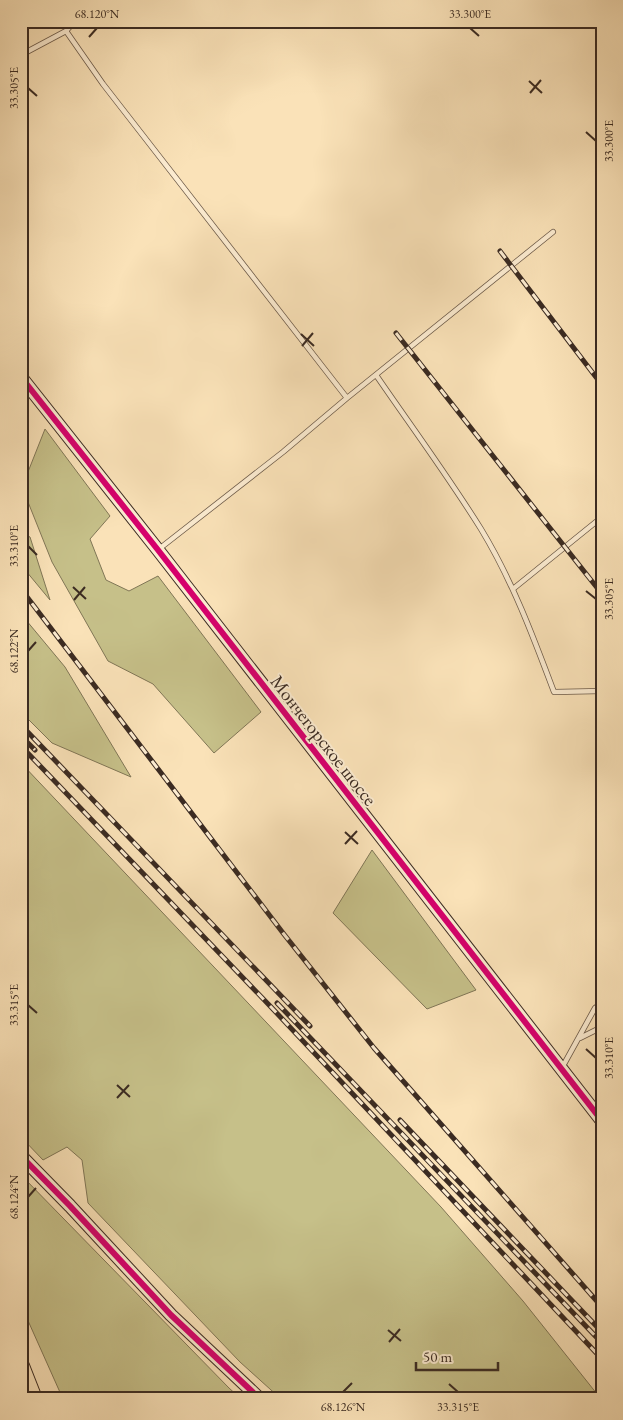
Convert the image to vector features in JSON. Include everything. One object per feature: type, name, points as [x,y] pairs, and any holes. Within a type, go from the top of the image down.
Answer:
[{"type":"highway","points":[[21,1366],[34,1399]]},
{"type":"street","name":"Мончегорское шоссе","points":[[21,378],[158,550],[602,1121]]},
{"type":"street","points":[[21,1156],[172,1315],[260,1399]]},
{"type":"lane","points":[[21,55],[66,30],[75,21]]},
{"type":"lane","points":[[66,30],[102,84],[347,398]]},
{"type":"lane","points":[[158,550],[283,452],[553,232]]},
{"type":"lane","points":[[376,375],[481,530],[513,589],[554,692],[602,691]]},
{"type":"lane","points":[[513,589],[602,517]]},
{"type":"lane","points":[[561,1070],[595,1008],[602,1003]]},
{"type":"lane","points":[[578,1039],[602,1027]]},
{"type":"shaded area","points":[[45,429],[110,516],[90,539],[106,580],[129,591],[158,576],[261,712],[214,753],[153,684],[108,661],[52,562],[22,487]]},
{"type":"shaded area","points":[[21,532],[30,537],[50,600],[21,565]]},
{"type":"shaded area","points":[[21,614],[65,667],[131,777],[52,743],[21,712]]},
{"type":"shaded area","points":[[21,763],[441,1207],[523,1301],[601,1399],[281,1399],[240,1362],[88,1203],[82,1160],[67,1147],[43,1160],[21,1137]]},
{"type":"shaded area","points":[[372,850],[476,990],[427,1009],[333,913]]},
{"type":"shaded area","points":[[21,1175],[241,1399],[63,1399],[21,1305]]},
{"type":"railway","points":[[500,251],[602,385]]},
{"type":"railway","points":[[396,333],[602,594]]},
{"type":"railway","points":[[21,589],[283,933],[374,1048],[602,1307]]},
{"type":"railway","points":[[21,725],[310,1026]]},
{"type":"railway","points":[[21,736],[35,750]]},
{"type":"railway","points":[[21,746],[271,1007],[602,1359]]},
{"type":"railway","points":[[277,1003],[602,1343]]},
{"type":"railway","points":[[400,1120],[602,1332]]},
{"type":"cycle path","points":[[21,377],[602,1121]]},
{"type":"cycle path","points":[[21,1156],[171,1315],[260,1399]]}]
